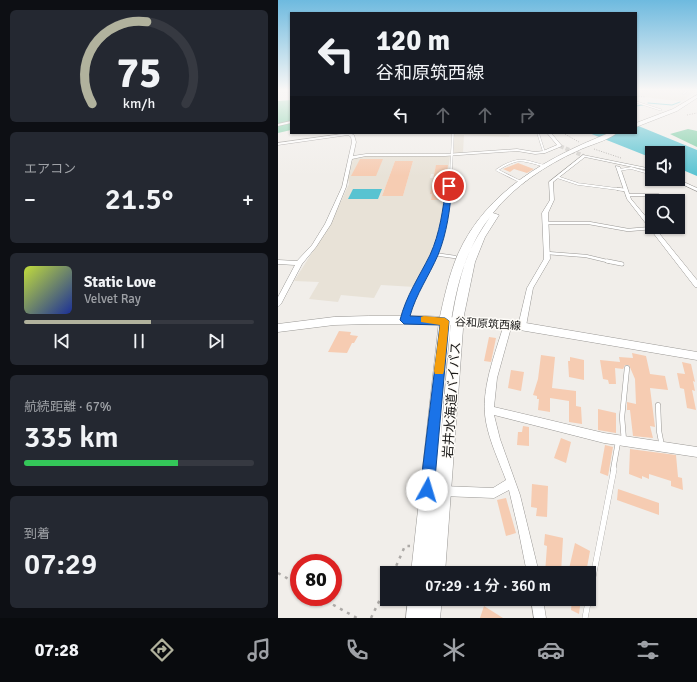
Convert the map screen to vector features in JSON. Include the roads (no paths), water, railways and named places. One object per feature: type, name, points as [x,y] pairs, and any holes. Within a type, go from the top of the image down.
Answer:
[{"type":"highway","points":[[637,125],[652,119]]},
{"type":"highway","points":[[451,322],[455,278],[461,259],[473,235],[496,203],[504,194],[544,166],[571,150],[611,134]]},
{"type":"highway","points":[[451,322],[480,241],[492,219],[521,182]]},
{"type":"highway","name":"岩井水海道バイパス","points":[[420,566],[427,490],[451,322]]},
{"type":"highway","name":"岩井水海道バイパス","points":[[437,566],[445,491],[451,322]]},
{"type":"highway","points":[[416,618],[417,606]]},
{"type":"highway","points":[[430,618],[432,606]]},
{"type":"main road","name":"谷和原筑西線","points":[[278,328],[334,321],[404,320],[508,324],[697,356]]},
{"type":"street","points":[[278,125],[290,122]]},
{"type":"street","points":[[278,144],[349,134],[353,136],[354,142],[344,187],[328,224],[314,246],[298,263],[278,304]]},
{"type":"street","points":[[350,158],[366,155],[453,154],[517,150],[535,153],[544,152],[559,146],[550,134]]},
{"type":"street","points":[[522,326],[530,288],[547,259],[545,213],[552,200],[551,182],[584,156],[645,169]]},
{"type":"street","points":[[618,168],[626,192],[645,218]]},
{"type":"street","points":[[685,184],[697,190]]},
{"type":"street","points":[[657,234],[697,285]]},
{"type":"street","points":[[278,262],[298,263]]},
{"type":"street","points":[[508,324],[493,381],[489,410],[493,437],[511,483],[528,546],[532,566]]},
{"type":"street","points":[[489,410],[622,441],[697,452]]},
{"type":"street","points":[[427,490],[494,493],[511,483]]},
{"type":"street","points":[[433,606],[434,618]]},
{"type":"street","points":[[538,606],[540,618]]},
{"type":"lane","points":[[404,320],[409,302],[434,254],[445,217],[453,154],[453,134]]},
{"type":"lane","points":[[538,134],[544,152]]},
{"type":"lane","points":[[521,182],[497,170],[514,158],[519,158],[544,166]]},
{"type":"lane","points":[[618,168],[631,168],[645,172]]},
{"type":"lane","points":[[557,177],[578,184],[647,194]]},
{"type":"lane","points":[[546,223],[594,224],[628,230],[645,229]]},
{"type":"lane","points":[[547,252],[586,256],[622,264]]},
{"type":"lane","points":[[434,254],[455,257]]},
{"type":"lane","points":[[585,618],[622,441],[622,417],[627,368]]},
{"type":"lane","points":[[658,405],[659,432],[662,447]]},
{"type":"water","points":[[637,125],[697,150],[697,176],[685,171],[685,146],[645,146],[645,155],[592,134],[637,134]]},
{"type":"water","points":[[353,189],[382,189],[378,199],[348,199]]},
{"type":"tunnel","points":[[560,146],[584,156]]}]
